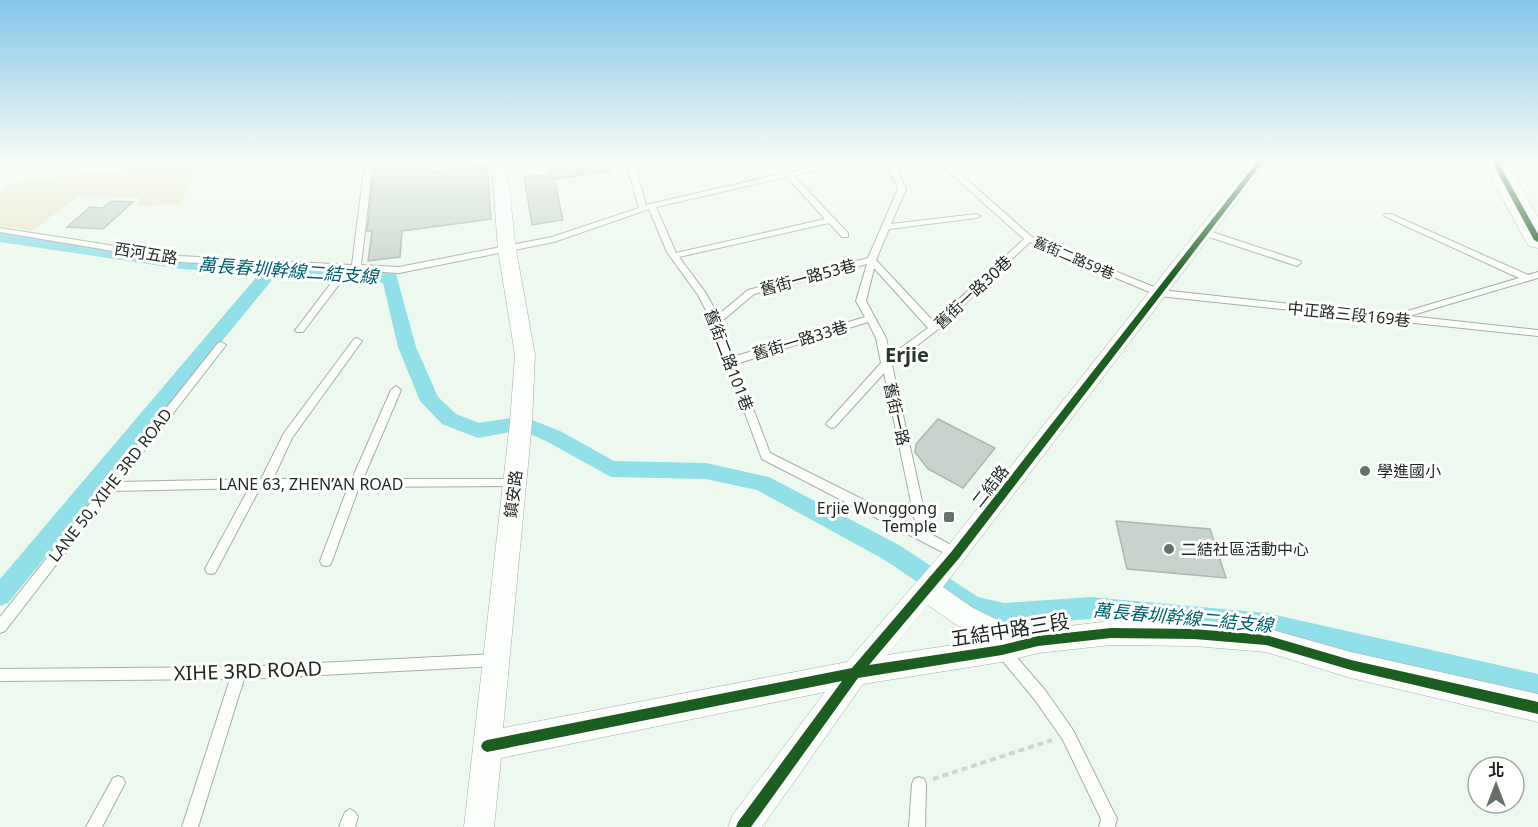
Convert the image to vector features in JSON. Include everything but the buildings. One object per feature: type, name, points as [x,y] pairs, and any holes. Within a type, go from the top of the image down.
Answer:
[{"type":"main road","points":[[1516,201],[1538,240]]},
{"type":"street","name":"鎮安路","points":[[479,827],[520,433],[525,355],[507,250],[503,201]]},
{"type":"street","name":"二結路","points":[[743,827],[855,673],[939,574],[1160,294],[1231,201]]},
{"type":"street","points":[[939,574],[963,616],[1000,634],[1038,642]]},
{"type":"street","name":"五結中路三段","points":[[488,746],[855,673],[1002,650],[1038,642],[1111,633],[1194,634],[1266,640],[1351,665],[1538,708]]},
{"type":"lane","points":[[300,330],[337,280],[352,268],[363,201]]},
{"type":"lane","name":"舊街二路101巷","points":[[645,201],[674,256],[690,274],[717,320],[730,362],[766,456],[924,536]]},
{"type":"lane","name":"西河五路","points":[[0,230],[179,259],[399,270],[554,240],[647,207],[673,201]]},
{"type":"lane","points":[[812,201],[845,235]]},
{"type":"lane","name":"舊街一路","points":[[897,201],[872,260],[861,301],[881,338],[924,536]]},
{"type":"lane","name":"舊街二路59巷","points":[[985,201],[1029,240],[1160,294]]},
{"type":"lane","points":[[886,227],[976,216]]},
{"type":"lane","points":[[1388,216],[1527,278]]},
{"type":"lane","points":[[674,256],[830,220]]},
{"type":"lane","points":[[1206,233],[1297,262]]},
{"type":"lane","name":"舊街一路30巷","points":[[831,424],[886,364],[934,328],[1029,240]]},
{"type":"lane","points":[[872,260],[934,328]]},
{"type":"lane","name":"舊街一路53巷","points":[[717,320],[752,292],[872,260]]},
{"type":"lane","points":[[1391,319],[1538,275]]},
{"type":"lane","name":"中正路三段169巷","points":[[1160,294],[1538,333]]},
{"type":"lane","name":"舊街一路33巷","points":[[730,362],[871,318]]},
{"type":"lane","points":[[211,569],[288,436],[357,341]]},
{"type":"lane","name":"LANE 50, XIHE 3RD ROAD","points":[[0,627],[221,345]]},
{"type":"lane","points":[[326,561],[355,484],[396,390]]},
{"type":"lane","name":"LANE 63, ZHEN’AN ROAD","points":[[108,487],[261,483],[513,483]]},
{"type":"lane","points":[[924,536],[939,574]]},
{"type":"lane","points":[[1002,650],[1040,695],[1068,735],[1109,819],[1107,827]]},
{"type":"lane","name":"XIHE 3RD ROAD","points":[[0,675],[239,673],[496,660]]},
{"type":"lane","points":[[190,827],[239,673]]},
{"type":"lane","points":[[94,827],[118,783]]},
{"type":"lane","points":[[917,827],[919,784]]},
{"type":"path","points":[[919,784],[1068,735]]},
{"type":"shaded area","points":[[0,201],[73,201],[31,231],[0,225]]},
{"type":"shaded area","points":[[139,201],[182,201],[181,204],[137,206]]},
{"type":"waterway","name":"萬長春圳幹線二結支線","points":[[0,237],[182,264],[271,270]]},
{"type":"waterway","points":[[0,596],[271,270]]},
{"type":"waterway","name":"萬長春圳幹線二結支線","points":[[271,270],[390,278],[407,347],[430,401],[449,419],[478,431],[522,423],[553,436],[611,469],[706,471],[762,483],[891,552],[972,606],[1004,614],[1091,608],[1267,624],[1538,686]]},
{"type":"cycle path","points":[[743,827],[855,673],[956,554],[1230,201]]},
{"type":"cycle path","points":[[1516,201],[1538,240]]},
{"type":"cycle path","points":[[487,746],[855,673],[1002,650],[1038,641],[1111,633],[1194,634],[1266,640],[1351,665],[1538,708]]},
{"type":"place","name":"學進國小","points":[[1365,471]]},
{"type":"place","name":"Erjie Wonggong Temple","points":[[949,517]]},
{"type":"place","name":"二結社區活動中心","points":[[1169,549]]},
{"type":"district","name":"Erjie","points":[[907,355]]}]
